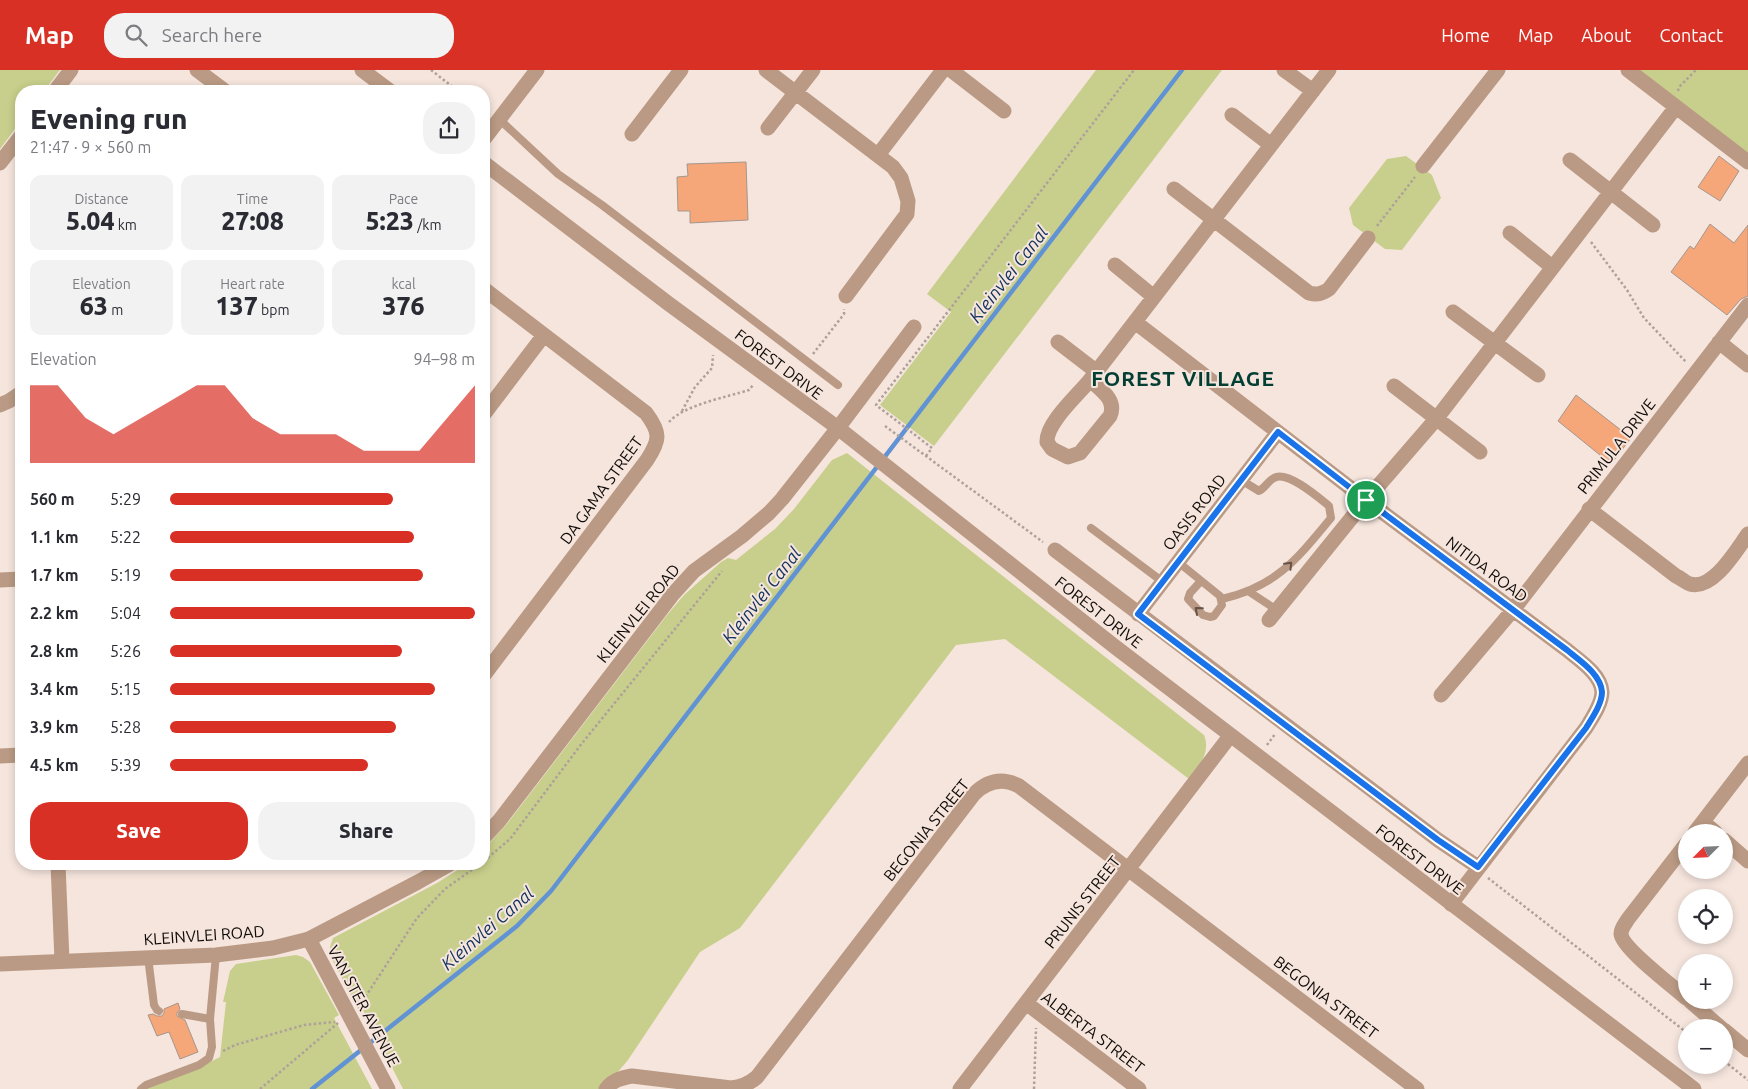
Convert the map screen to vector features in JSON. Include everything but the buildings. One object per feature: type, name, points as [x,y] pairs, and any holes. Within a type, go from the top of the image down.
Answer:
[{"type":"street","points":[[60,85],[71,70]]},
{"type":"street","points":[[196,70],[217,85]]},
{"type":"street","points":[[362,70],[382,85]]},
{"type":"street","points":[[490,132],[537,70]]},
{"type":"street","points":[[632,134],[681,70]]},
{"type":"street","points":[[766,70],[878,155],[893,167],[901,178],[908,201],[905,217],[846,296]]},
{"type":"street","points":[[768,128],[814,70]]},
{"type":"street","points":[[878,155],[943,70]]},
{"type":"street","points":[[951,70],[1004,111]]},
{"type":"street","points":[[1284,70],[1313,91]]},
{"type":"street","points":[[1058,342],[1093,376],[1109,397],[1112,410],[1110,416],[1080,454],[1068,457],[1061,455],[1047,442],[1047,434],[1051,425],[1093,376],[1329,70]]},
{"type":"street","points":[[1424,166],[1498,70]]},
{"type":"street","points":[[1628,70],[1748,162]]},
{"type":"street","points":[[1273,615],[1366,500],[1437,418],[1676,107]]},
{"type":"street","points":[[1232,115],[1271,146]]},
{"type":"street","points":[[0,164],[15,144]]},
{"type":"street","points":[[1570,160],[1653,225]]},
{"type":"street","name":"FOREST DRIVE","points":[[490,168],[669,304],[838,428],[1230,736],[1694,1089]]},
{"type":"street","points":[[1174,189],[1308,293],[1316,295],[1329,289],[1368,238]]},
{"type":"street","points":[[1510,234],[1552,267]]},
{"type":"street","points":[[1115,265],[1154,297]]},
{"type":"street","name":"DA GAMA STREET","points":[[490,294],[646,413],[654,423],[658,434],[655,448],[647,460],[490,667]]},
{"type":"street","name":"PRIMULA DRIVE","points":[[1441,695],[1513,610],[1748,305]]},
{"type":"street","points":[[1453,312],[1538,375]]},
{"type":"street","name":"NITIDA ROAD","points":[[1135,322],[1366,500],[1513,610],[1584,665],[1597,678],[1602,692],[1598,708],[1586,728],[1481,871],[1451,904]]},
{"type":"street","name":"KLEINVLEI ROAD","points":[[490,831],[673,594],[694,571],[742,536],[782,499],[914,327]]},
{"type":"street","points":[[490,406],[544,335]]},
{"type":"street","points":[[1719,342],[1748,365]]},
{"type":"street","points":[[1394,386],[1480,452]]},
{"type":"street","points":[[0,405],[15,397]]},
{"type":"street","name":"OASIS ROAD","points":[[1138,614],[1278,432]]},
{"type":"street","points":[[1589,509],[1676,576],[1690,584],[1699,585],[1710,580],[1720,571],[1748,534]]},
{"type":"street","name":"FOREST DRIVE","points":[[1055,550],[1481,871]]},
{"type":"street","points":[[0,580],[15,579]]},
{"type":"street","name":"PRUNIS STREET","points":[[960,1089],[1230,736]]},
{"type":"street","points":[[0,756],[15,755]]},
{"type":"street","points":[[1701,824],[1748,763]]},
{"type":"street","name":"BEGONIA STREET","points":[[606,1089],[611,1082],[619,1078],[632,1076],[731,1088],[752,1082],[974,794],[986,784],[1002,781],[1019,786],[1417,1089]]},
{"type":"street","points":[[1733,848],[1748,861]]},
{"type":"street","points":[[1678,854],[1622,928],[1621,934],[1623,940],[1638,956],[1678,990]]},
{"type":"street","points":[[58,870],[62,961]]},
{"type":"street","name":"KLEINVLEI ROAD","points":[[0,964],[216,955],[273,948],[309,939],[369,909],[439,870]]},
{"type":"street","name":"VAN STER AVENUE","points":[[309,939],[388,1089]]},
{"type":"street","name":"ALBERTA STREET","points":[[1026,1003],[1138,1089]]},
{"type":"street","points":[[1699,1009],[1711,1019]]},
{"type":"street","points":[[1733,1038],[1748,1050]]},
{"type":"lane","name":"FOREST DRIVE","points":[[499,119],[558,174],[602,205],[838,385]]},
{"type":"lane","points":[[1222,599],[1248,591],[1270,581],[1282,572],[1331,518],[1329,506],[1290,478],[1275,477],[1259,491],[1241,480]]},
{"type":"lane","points":[[1091,528],[1163,582]]},
{"type":"lane","points":[[1178,562],[1201,581],[1222,599],[1222,605],[1214,616],[1208,618],[1188,599],[1190,593],[1201,581]]},
{"type":"lane","points":[[1248,591],[1273,615]]},
{"type":"lane","points":[[141,1089],[146,1085],[199,1064],[209,1058],[212,1047],[210,1018],[216,955]]},
{"type":"lane","points":[[148,957],[154,1005],[159,1011]]},
{"type":"lane","points":[[182,1014],[210,1018]]},
{"type":"path","points":[[431,70],[450,85]]},
{"type":"path","points":[[926,456],[932,448],[876,405],[1134,70]]},
{"type":"path","points":[[1676,107],[1679,87],[1696,70]]},
{"type":"path","points":[[1368,238],[1424,166]]},
{"type":"path","points":[[1582,228],[1644,318],[1696,372]]},
{"type":"path","points":[[807,362],[844,314],[846,296]]},
{"type":"path","points":[[681,412],[695,387],[712,368],[713,355]]},
{"type":"path","points":[[658,434],[673,417],[681,412],[749,390],[753,385]]},
{"type":"path","name":"FOREST DRIVE","points":[[885,426],[1055,550]]},
{"type":"path","points":[[490,856],[510,840],[582,742],[727,565]]},
{"type":"path","points":[[360,1006],[417,918],[445,889],[472,870]]},
{"type":"path","points":[[1481,871],[1678,1026]]},
{"type":"path","points":[[1034,1089],[1036,1023],[1040,1013]]},
{"type":"path","points":[[209,1058],[235,1045],[304,1025],[339,1022],[260,1089]]},
{"type":"path","points":[[1733,1068],[1748,1080]]},
{"type":"green space","points":[[0,70],[60,70],[49,85],[15,85],[15,129],[0,149]]},
{"type":"green space","points":[[1096,70],[1222,70],[934,446],[880,405],[951,312],[927,294]]},
{"type":"green space","points":[[1639,70],[1748,70],[1748,154]]},
{"type":"green space","points":[[1406,156],[1432,175],[1441,198],[1402,250],[1385,249],[1353,225],[1349,208],[1387,159]]},
{"type":"green space","points":[[847,453],[1204,735],[1206,742],[1205,753],[1197,769],[1189,779],[1005,639],[956,645],[740,928],[700,952],[628,1060],[599,1089],[403,1089],[363,1010],[359,1011],[332,959],[330,947],[333,938],[437,883],[458,870],[490,870],[490,842],[506,825],[667,615],[684,595],[721,562],[728,558],[736,560],[775,529],[794,509],[832,460]]},
{"type":"green space","points":[[296,955],[310,962],[339,1015],[334,1018],[372,1089],[144,1089],[190,1072],[220,1057],[226,1002],[223,1002],[230,971],[236,964]]},
{"type":"waterway","name":"Kleinvlei Canal","points":[[312,1089],[517,926],[551,891],[1182,70]]},
{"type":"district","name":"FOREST VILLAGE","points":[[1183,378]]},
{"type":"route","points":[[1278,432],[1366,500],[1567,650],[1597,678],[1602,692],[1598,708],[1586,728],[1478,867],[1438,840],[1138,614],[1278,432]]}]
